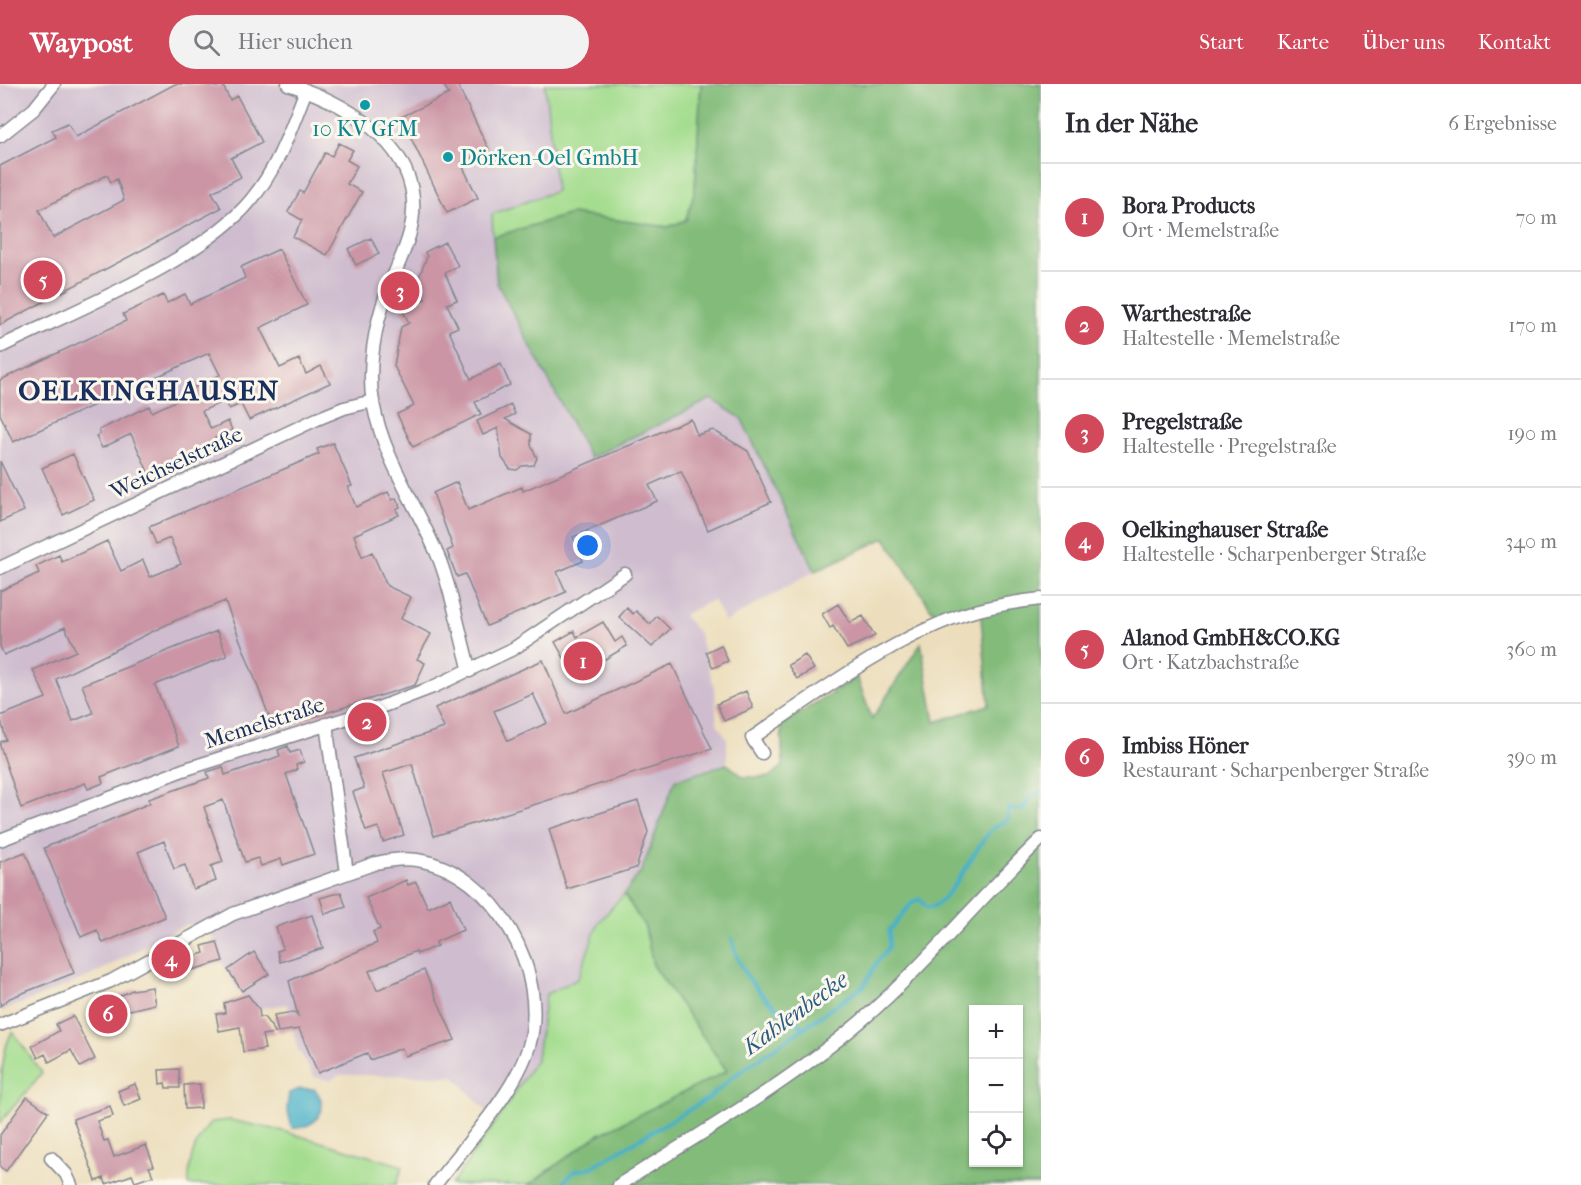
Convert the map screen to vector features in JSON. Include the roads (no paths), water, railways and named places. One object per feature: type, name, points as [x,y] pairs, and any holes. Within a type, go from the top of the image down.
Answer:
[{"type":"street","points":[[0,136],[34,109],[54,84]]},
{"type":"street","points":[[288,84],[306,90],[354,115],[390,143],[399,158],[410,187],[413,218],[411,228],[382,308],[372,352],[373,401],[383,438],[399,479],[440,561],[470,671]]},
{"type":"street","points":[[0,347],[157,269],[230,222],[252,200],[270,172],[284,147],[306,90]]},
{"type":"street","name":"Weichselstraße","points":[[0,568],[317,419],[344,408],[373,401]]},
{"type":"street","name":"Memelstraße","points":[[0,840],[183,770],[374,710],[470,671],[513,649],[625,574]]},
{"type":"street","points":[[762,753],[752,738],[851,671],[928,630],[966,615],[985,608],[1041,599]]},
{"type":"street","points":[[326,724],[347,873]]},
{"type":"street","points":[[619,1185],[802,1067],[861,1020],[924,962],[1041,839]]},
{"type":"street","points":[[0,1025],[111,981],[233,914],[347,873],[394,860],[417,860],[455,874],[489,902],[502,917],[522,952],[534,996],[529,1046],[515,1080],[435,1185]]},
{"type":"street","points":[[51,1158],[66,1174],[71,1185]]},
{"type":"water","points":[[300,1089],[314,1089],[322,1103],[321,1110],[319,1116],[308,1125],[292,1128],[287,1108],[289,1093]]},
{"type":"waterway","name":"Kahlenbecke","points":[[561,1185],[574,1171],[590,1168],[709,1098],[734,1076],[864,986],[877,962],[889,947],[889,930],[907,908],[920,899],[926,907],[932,908],[942,900],[992,829],[1008,819],[1008,808],[1022,810],[1032,795],[1041,792]]},
{"type":"waterway","points":[[732,938],[741,966],[749,979],[768,1001],[805,1028]]},
{"type":"place","name":"10 KV GfM","points":[[365,105]]},
{"type":"place","name":"Dörken-Oel GmbH","points":[[448,157]]},
{"type":"place","name":"Alanod GmbH&CO.KG","points":[[43,280]]},
{"type":"place","name":"Pregelstraße","points":[[400,291]]},
{"type":"place","name":"Bora Products","points":[[583,661]]},
{"type":"place","name":"Warthestraße","points":[[367,722]]},
{"type":"place","name":"Oelkinghauser Straße","points":[[171,959]]},
{"type":"place","name":"Imbiss Höner","points":[[108,1014]]},
{"type":"district","name":"OELKINGHAUSEN","points":[[149,390]]}]
